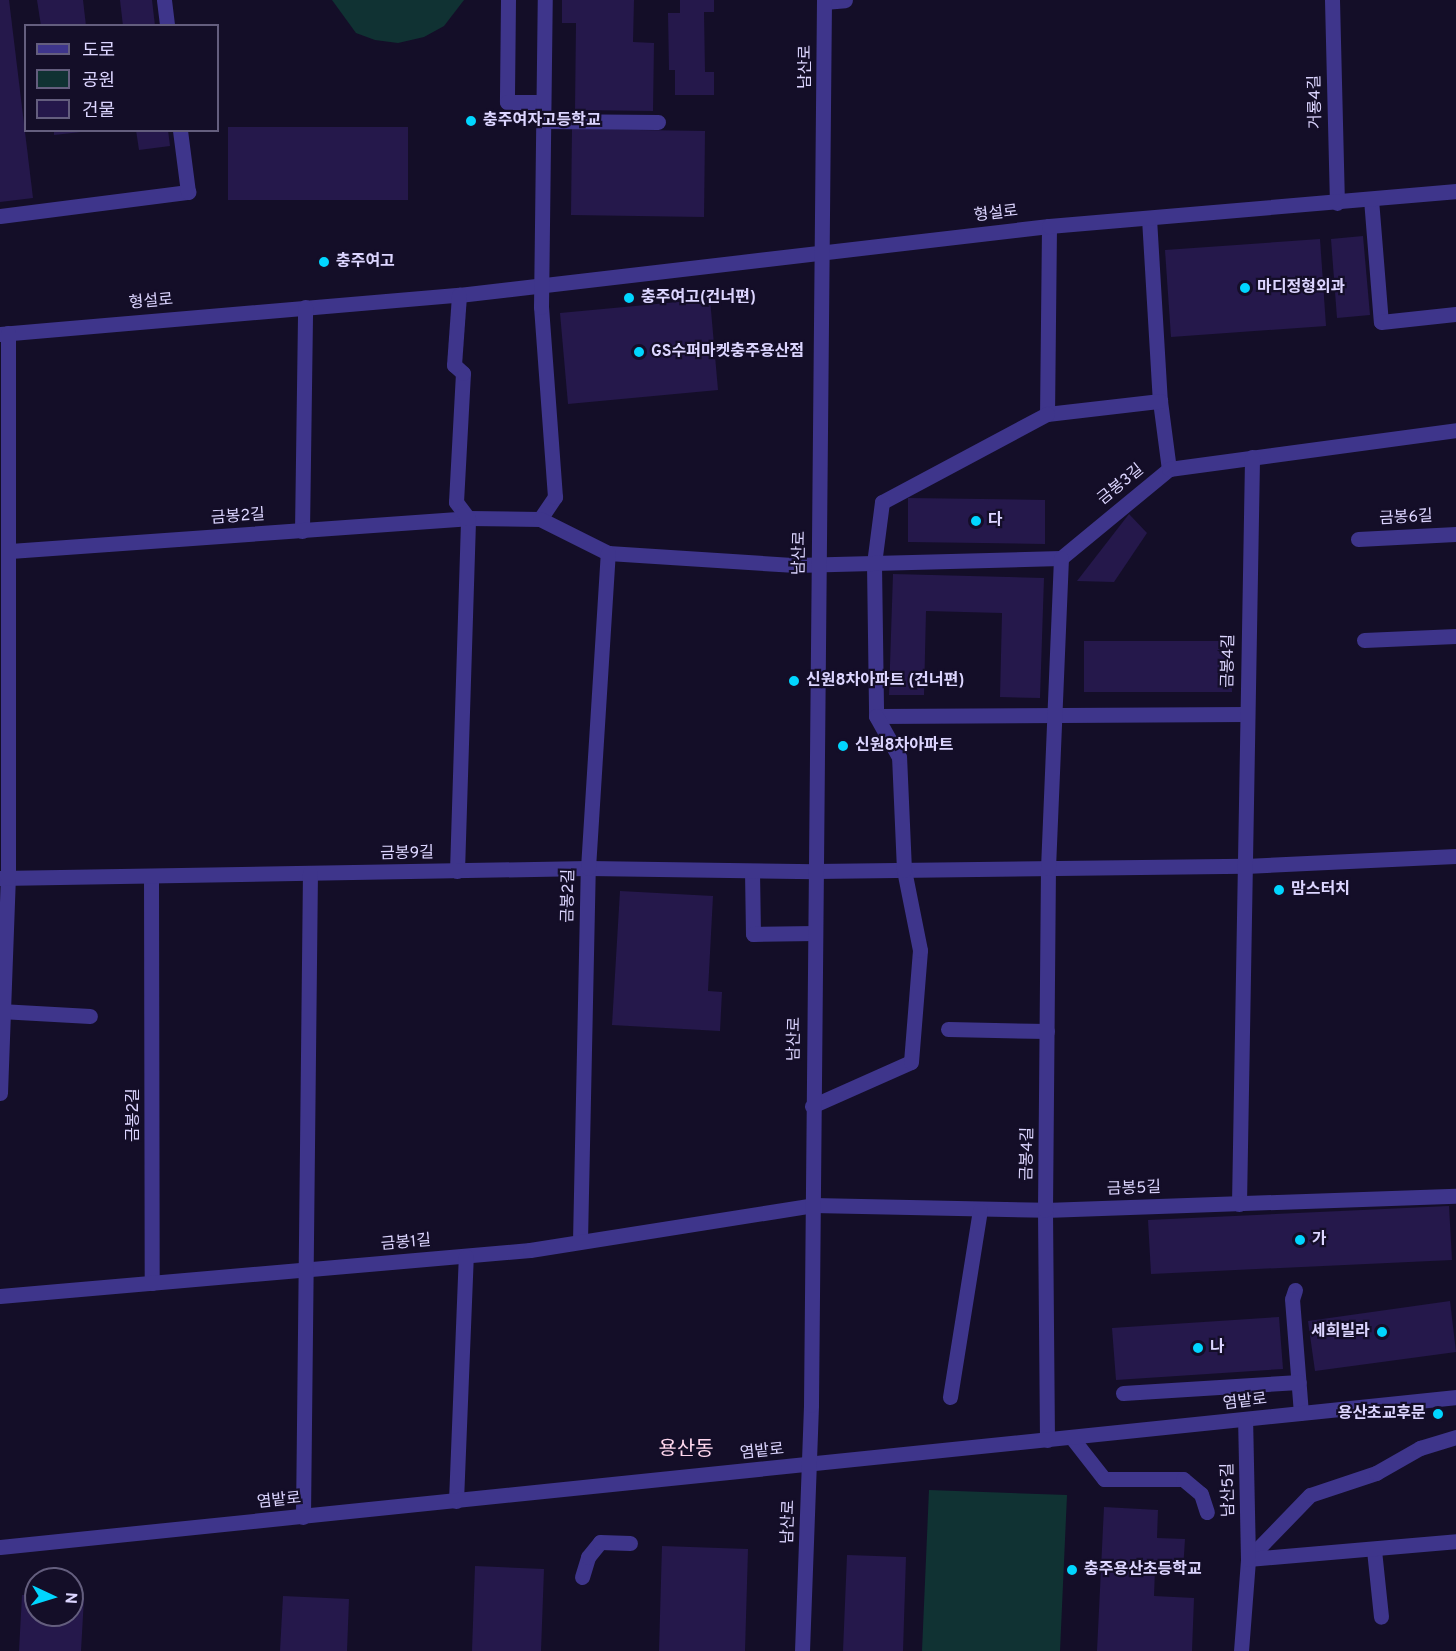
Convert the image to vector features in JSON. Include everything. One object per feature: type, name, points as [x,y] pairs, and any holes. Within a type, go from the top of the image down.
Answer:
[{"type":"street","points":[[164,0],[167,24]]},
{"type":"street","points":[[508,0],[507,102],[542,102]]},
{"type":"street","points":[[540,519],[555,497],[541,284],[545,0]]},
{"type":"street","points":[[824,1],[845,0]]},
{"type":"street","name":"거룡4길","points":[[1332,0],[1337,203]]},
{"type":"street","name":"남산로","points":[[802,1651],[809,1466],[813,1205],[817,565],[824,252],[824,1]]},
{"type":"street","points":[[542,121],[658,122]]},
{"type":"street","points":[[0,216],[188,192],[180,132]]},
{"type":"street","name":"형설로","points":[[4,333],[459,295],[1048,226],[1456,191]]},
{"type":"street","points":[[1371,199],[1381,322],[1456,314]]},
{"type":"street","points":[[1149,218],[1160,401],[1169,469]]},
{"type":"street","points":[[1047,414],[1048,226]]},
{"type":"street","points":[[457,871],[468,518],[456,502],[463,373],[454,365],[459,295]]},
{"type":"street","points":[[302,531],[305,307]]},
{"type":"street","points":[[0,1093],[10,551],[4,333]]},
{"type":"street","points":[[812,1106],[911,1062],[920,950],[904,870],[899,757],[876,716],[874,564],[882,502],[1047,414],[1160,401]]},
{"type":"street","name":"금봉3길","points":[[1061,558],[1169,469],[1456,430]]},
{"type":"street","name":"금봉4길","points":[[1239,1204],[1245,866],[1245,714],[1252,457]]},
{"type":"street","name":"금봉2길","points":[[10,551],[468,518],[540,519],[608,553],[817,565]]},
{"type":"street","name":"금봉6길","points":[[1358,539],[1456,534]]},
{"type":"street","name":"금봉2길","points":[[580,1241],[588,868],[608,553]]},
{"type":"street","points":[[817,565],[1061,558]]},
{"type":"street","name":"금봉4길","points":[[1047,1440],[1045,1210],[1048,868],[1061,558]]},
{"type":"street","points":[[1364,640],[1456,636]]},
{"type":"street","points":[[876,716],[1245,714]]},
{"type":"street","points":[[815,871],[1245,866],[1456,856]]},
{"type":"street","name":"금봉9길","points":[[4,878],[588,868],[815,871]]},
{"type":"street","points":[[752,871],[753,934],[816,933]]},
{"type":"street","points":[[303,1517],[310,873]]},
{"type":"street","name":"금봉2길","points":[[151,876],[152,1283]]},
{"type":"street","points":[[1,1012],[90,1016]]},
{"type":"street","points":[[948,1029],[1047,1031]]},
{"type":"street","name":"금봉5길","points":[[813,1205],[1045,1210],[1456,1196]]},
{"type":"street","name":"금봉1길","points":[[0,1296],[466,1256],[813,1205]]},
{"type":"street","points":[[950,1397],[980,1210]]},
{"type":"street","points":[[456,1501],[466,1256]]},
{"type":"street","points":[[1295,1290],[1292,1299],[1301,1413]]},
{"type":"street","points":[[1123,1393],[1299,1382]]},
{"type":"street","name":"염밭로","points":[[0,1547],[809,1466],[1456,1397]]},
{"type":"street","name":"남산5길","points":[[1241,1651],[1248,1559],[1245,1420]]},
{"type":"street","points":[[1248,1559],[1310,1495],[1376,1473],[1420,1448],[1456,1437]]},
{"type":"street","points":[[1072,1438],[1104,1479],[1183,1479],[1201,1494],[1207,1512]]},
{"type":"street","points":[[1248,1559],[1374,1550],[1456,1541]]},
{"type":"street","points":[[582,1577],[588,1557],[600,1542],[630,1543]]},
{"type":"street","points":[[1374,1550],[1381,1617]]},
{"type":"green space","points":[[332,0],[464,0],[444,26],[424,37],[398,43],[375,40],[356,33]]},
{"type":"green space","points":[[929,1490],[1067,1495],[1060,1651],[922,1651]]},
{"type":"building","points":[[0,0],[9,0],[33,198],[0,202]]},
{"type":"building","points":[[37,0],[83,0],[86,24],[41,24]]},
{"type":"building","points":[[120,0],[152,0],[155,24],[123,24]]},
{"type":"building","points":[[562,0],[634,0],[633,42],[654,43],[653,111],[575,110],[576,23],[562,23]]},
{"type":"building","points":[[680,0],[714,0],[714,12],[704,12],[705,72],[714,72],[714,95],[675,95],[675,70],[669,70],[668,13],[680,13]]},
{"type":"building","points":[[228,127],[408,127],[408,200],[228,200]]},
{"type":"building","points":[[572,129],[705,131],[704,217],[571,215]]},
{"type":"building","points":[[54,132],[81,132],[54,135]]},
{"type":"building","points":[[136,132],[168,132],[170,146],[139,150]]},
{"type":"building","points":[[1363,236],[1370,315],[1337,318],[1331,239]]},
{"type":"building","name":"마디정형외과","points":[[1320,239],[1326,326],[1171,337],[1165,250]]},
{"type":"building","name":"GS수퍼마켓충주용산점","points":[[710,299],[718,390],[568,404],[560,313]]},
{"type":"building","name":"다","points":[[908,498],[1045,500],[1045,544],[908,542]]},
{"type":"building","points":[[1129,514],[1147,533],[1114,582],[1077,581]]},
{"type":"building","points":[[893,574],[1044,578],[1040,698],[1000,697],[1002,613],[926,611],[924,695],[889,695]]},
{"type":"building","points":[[1084,641],[1231,641],[1232,692],[1084,692]]},
{"type":"building","points":[[620,891],[713,896],[708,991],[722,992],[720,1031],[612,1025]]},
{"type":"building","name":"가","points":[[1449,1206],[1452,1260],[1151,1274],[1148,1220]]},
{"type":"building","name":"세희빌라","points":[[1450,1301],[1456,1352],[1315,1371],[1308,1321]]},
{"type":"building","name":"나","points":[[1279,1317],[1283,1369],[1116,1380],[1112,1328]]},
{"type":"building","points":[[1104,1507],[1158,1510],[1157,1538],[1185,1539],[1183,1571],[1155,1569],[1154,1596],[1194,1598],[1192,1651],[1097,1651]]},
{"type":"building","points":[[662,1546],[748,1549],[745,1651],[659,1651]]},
{"type":"building","points":[[847,1555],[906,1557],[903,1651],[843,1651]]},
{"type":"building","points":[[475,1566],[544,1569],[541,1651],[472,1651]]},
{"type":"building","points":[[22,1595],[24,1595],[24,1627],[82,1627],[81,1651],[19,1651]]},
{"type":"building","points":[[283,1596],[349,1599],[347,1651],[280,1651]]},
{"type":"place","name":"충주여자고등학교","points":[[471,121]]},
{"type":"place","name":"충주여고","points":[[324,262]]},
{"type":"place","name":"마디정형외과","points":[[1245,288]]},
{"type":"place","name":"충주여고(건너편)","points":[[629,298]]},
{"type":"place","name":"GS수퍼마켓충주용산점","points":[[639,352]]},
{"type":"place","name":"다","points":[[976,521]]},
{"type":"place","name":"신원8차아파트 (건너편)","points":[[794,681]]},
{"type":"place","name":"신원8차아파트","points":[[843,746]]},
{"type":"place","name":"맘스터치","points":[[1279,890]]},
{"type":"place","name":"가","points":[[1300,1240]]},
{"type":"place","name":"세희빌라","points":[[1382,1332]]},
{"type":"place","name":"나","points":[[1198,1348]]},
{"type":"place","name":"용산초교후문","points":[[1438,1414]]},
{"type":"place","name":"충주용산초등학교","points":[[1072,1570]]},
{"type":"district","name":"용산동","points":[[686,1450]]}]
